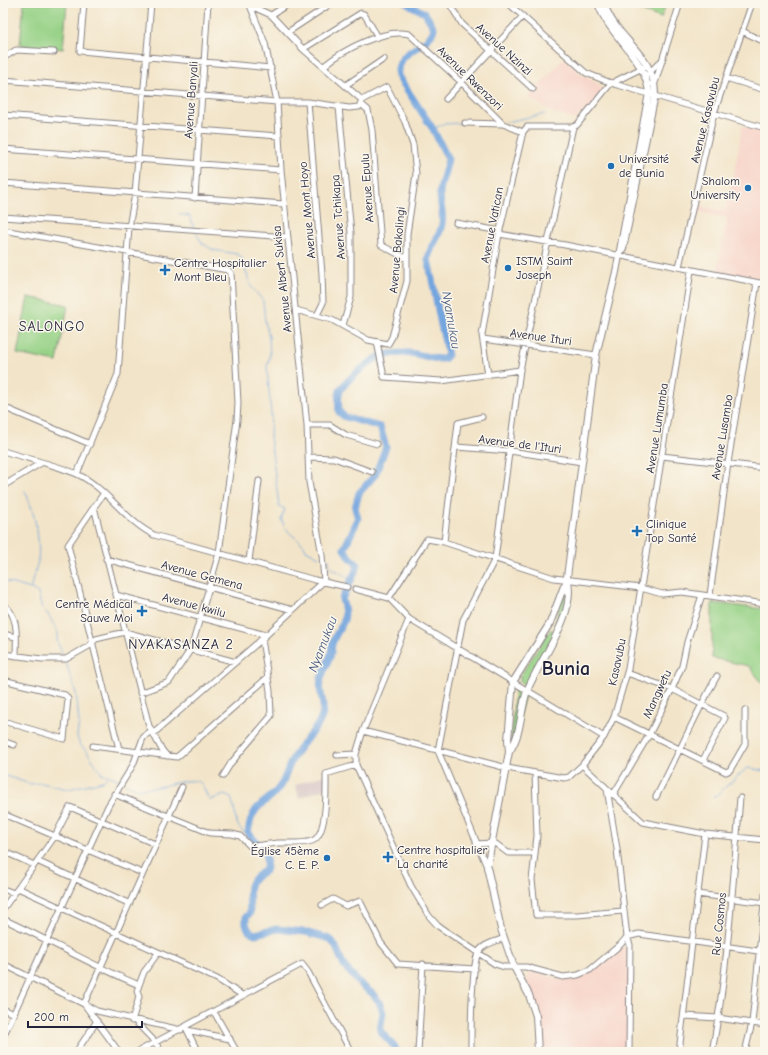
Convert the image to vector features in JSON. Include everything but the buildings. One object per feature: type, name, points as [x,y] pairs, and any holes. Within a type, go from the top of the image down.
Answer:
[{"type":"main road","points":[[598,3],[602,15],[642,69],[652,94]]},
{"type":"main road","points":[[509,752],[516,743],[527,691],[567,609],[568,580],[596,355],[620,255],[655,83],[648,65],[614,25],[604,3]]},
{"type":"main road","points":[[538,1052],[536,1016],[529,995],[514,967],[504,938],[486,867],[507,768],[513,682],[550,623],[564,586],[568,580]]},
{"type":"main road","points":[[550,623],[559,628]]},
{"type":"street","points":[[84,3],[80,52],[272,68]]},
{"type":"street","points":[[77,474],[118,374],[129,227],[135,194],[137,160],[145,91],[151,3]]},
{"type":"street","name":"Avenue Banyali","points":[[195,198],[198,129],[202,96],[208,3]]},
{"type":"street","points":[[250,4],[271,14],[290,3]]},
{"type":"street","points":[[288,32],[332,3]]},
{"type":"street","name":"Avenue Nzinzi","points":[[449,3],[462,24],[533,89]]},
{"type":"street","points":[[508,3],[586,73],[611,83],[765,128]]},
{"type":"street","points":[[648,86],[655,83],[661,59],[680,3]]},
{"type":"street","name":"Avenue Kasavubu","points":[[680,266],[714,113],[752,3]]},
{"type":"street","name":"Avenue Albert Sukisa","points":[[250,4],[272,68],[278,102],[278,136],[307,425],[309,482],[322,557],[324,581]]},
{"type":"street","points":[[303,48],[361,13],[364,14],[378,37],[351,48],[324,66]]},
{"type":"street","name":"Avenue Epulu","points":[[271,14],[303,48],[346,85],[368,110],[372,130],[381,245],[407,258]]},
{"type":"street","points":[[446,99],[523,16]]},
{"type":"street","points":[[742,31],[765,42]]},
{"type":"street","name":"Avenue Rwenzori","points":[[378,37],[404,32],[409,34],[461,82],[503,124]]},
{"type":"street","points":[[3,58],[16,50],[54,52]]},
{"type":"street","points":[[346,85],[384,59]]},
{"type":"street","points":[[645,76],[651,72],[661,59]]},
{"type":"street","points":[[465,123],[503,124],[523,132],[527,126],[573,127],[577,125],[611,83],[648,65]]},
{"type":"street","points":[[726,78],[765,90]]},
{"type":"street","points":[[3,80],[278,102],[308,102],[354,108],[362,102]]},
{"type":"street","name":"Avenue Bakolingi","points":[[362,102],[387,87],[405,122],[413,145],[416,174],[407,234],[406,289],[392,337],[388,344],[377,342]]},
{"type":"street","name":"Avenue Mont Hoyo","points":[[308,102],[322,274],[323,303],[317,315]]},
{"type":"street","name":"Avenue Tchikapa","points":[[339,107],[351,233],[351,297],[343,325]]},
{"type":"street","points":[[3,115],[278,136]]},
{"type":"street","points":[[486,867],[438,751],[463,620],[496,559],[520,370],[573,127]]},
{"type":"street","name":"Avenue Vatican","points":[[488,375],[482,335],[500,233],[523,132]]},
{"type":"street","points":[[3,149],[281,170]]},
{"type":"street","points":[[3,183],[284,204]]},
{"type":"street","points":[[3,217],[288,237]]},
{"type":"street","points":[[456,223],[500,233],[680,266],[691,271],[765,284]]},
{"type":"street","points":[[3,230],[228,270],[231,273],[238,409],[219,553],[192,650],[169,682],[140,693]]},
{"type":"street","name":"Avenue Lumumba","points":[[641,588],[691,271]]},
{"type":"street","name":"Avenue Lusambo","points":[[710,595],[728,463],[757,283]]},
{"type":"street","points":[[296,310],[317,315],[343,325],[368,340],[377,342],[384,377],[434,381],[520,370]]},
{"type":"street","name":"Avenue Ituri","points":[[483,339],[596,355]]},
{"type":"street","points":[[3,407],[90,444]]},
{"type":"street","points":[[444,542],[458,423],[482,417]]},
{"type":"street","points":[[307,425],[330,425],[346,435],[377,444]]},
{"type":"street","name":"Avenue de l'Ituri","points":[[456,447],[510,450],[582,462]]},
{"type":"street","points":[[3,451],[77,474],[104,493],[144,530],[154,535],[345,586]]},
{"type":"street","points":[[662,456],[765,468]]},
{"type":"street","points":[[308,457],[334,458],[372,472]]},
{"type":"street","points":[[3,486],[41,463]]},
{"type":"street","points":[[249,561],[259,481]]},
{"type":"street","points":[[104,493],[68,545],[119,749]]},
{"type":"street","points":[[94,507],[149,726],[162,750],[167,756]]},
{"type":"street","points":[[389,598],[428,539],[444,542],[554,578],[641,588],[662,594],[682,592],[765,604]]},
{"type":"street","name":"Avenue Gemena","points":[[106,559],[293,610]]},
{"type":"street","points":[[3,1037],[101,820],[114,794],[124,782],[143,738],[148,733],[154,733],[236,662],[324,581]]},
{"type":"street","name":"Kasavubu","points":[[363,731],[507,768],[564,778],[569,777],[582,765],[604,737],[614,717],[627,673],[641,588]]},
{"type":"street","points":[[355,589],[389,598],[409,618],[604,737]]},
{"type":"street","name":"Avenue kwilu","points":[[116,595],[266,635]]},
{"type":"street","name":"Mangwetu","points":[[613,795],[649,735],[672,689],[682,666],[687,642],[702,595]]},
{"type":"street","points":[[3,604],[10,610],[15,620],[16,656]]},
{"type":"street","points":[[409,618],[363,731],[356,754],[356,765],[411,886],[438,926],[495,964],[526,967],[563,977],[578,975],[590,970],[620,946],[627,937],[639,934],[765,952]]},
{"type":"street","points":[[3,654],[42,660],[65,659],[89,646],[96,639],[125,632],[236,662]]},
{"type":"street","points":[[3,634],[16,638]]},
{"type":"street","points":[[223,776],[231,763],[271,716],[270,691],[262,639]]},
{"type":"street","points":[[627,673],[672,689],[725,718],[703,760]]},
{"type":"street","points":[[656,797],[716,676]]},
{"type":"street","points":[[93,746],[138,751],[177,758],[267,678]]},
{"type":"street","points":[[3,680],[65,695],[68,698],[64,739],[3,721]]},
{"type":"street","points":[[614,717],[726,772],[730,770],[745,744],[745,710]]},
{"type":"street","points":[[3,741],[14,745]]},
{"type":"street","points":[[337,755],[356,754]]},
{"type":"street","points":[[114,794],[210,833],[235,834],[240,836],[250,846],[314,841],[318,837],[323,821],[326,774],[356,765]]},
{"type":"street","points":[[582,765],[643,822],[705,834],[765,840]]},
{"type":"street","points":[[535,773],[537,836],[532,880],[536,915],[577,915],[623,912]]},
{"type":"street","points":[[84,1004],[128,903],[182,787]]},
{"type":"street","points":[[606,788],[617,849],[623,912],[630,946],[629,1052]]},
{"type":"street","name":"Rue Cosmos","points":[[712,1052],[718,1018],[732,897],[740,798]]},
{"type":"street","points":[[3,909],[55,836],[70,807],[155,844]]},
{"type":"street","points":[[3,814],[142,873]]},
{"type":"street","points":[[680,1052],[705,834]]},
{"type":"street","points":[[476,844],[496,844],[508,853],[534,853]]},
{"type":"street","points":[[3,851],[74,878],[128,903]]},
{"type":"street","points":[[3,888],[14,894]]},
{"type":"street","points":[[18,888],[217,979],[242,995]]},
{"type":"street","points":[[697,894],[765,902]]},
{"type":"street","points":[[745,1052],[752,1024],[758,951],[765,895]]},
{"type":"street","points":[[322,905],[333,899],[346,906],[360,901],[381,943],[398,964],[423,964],[475,969]]},
{"type":"street","points":[[3,919],[47,939],[116,975],[139,985]]},
{"type":"street","points":[[472,1052],[471,1028],[475,969],[478,953],[485,946],[504,938]]},
{"type":"street","points":[[134,1021],[139,997],[137,991],[139,985],[144,972],[158,953]]},
{"type":"street","points":[[3,964],[30,976],[97,1011],[134,1021],[184,1029],[230,1039]]},
{"type":"street","points":[[137,1052],[184,1029],[242,995],[302,964],[308,972],[351,1052]]},
{"type":"street","points":[[418,1052],[423,964]]},
{"type":"street","points":[[84,1004],[119,1052]]},
{"type":"street","points":[[3,1009],[14,1014]]},
{"type":"street","points":[[214,1012],[237,1052]]},
{"type":"street","points":[[684,1016],[718,1018],[765,1025]]},
{"type":"street","points":[[76,1052],[97,1021]]},
{"type":"street","points":[[134,1021],[156,1043],[161,1052]]},
{"type":"street","points":[[184,1029],[198,1052]]},
{"type":"shaded area","points":[[564,58],[582,75],[597,83],[603,91],[593,107],[575,119],[553,113],[529,97]]},
{"type":"shaded area","name":"Shalom University","points":[[742,126],[765,132],[765,281],[717,272],[727,218],[696,211],[697,206],[725,211],[735,169]]},
{"type":"shaded area","points":[[327,774],[330,787],[299,798],[295,785]]},
{"type":"shaded area","points":[[616,947],[629,947],[628,1052],[541,1052],[541,1019],[526,983],[530,970],[562,980],[586,975]]},
{"type":"green space","points":[[24,3],[67,3],[63,49],[20,45]]},
{"type":"green space","points":[[641,3],[653,3],[665,7],[661,18],[638,10]]},
{"type":"green space","points":[[28,297],[68,305],[57,362],[17,354]]},
{"type":"green space","points":[[565,588],[565,608],[558,624],[555,623]]},
{"type":"green space","points":[[712,603],[765,609],[765,687],[749,666],[712,658]]},
{"type":"green space","points":[[552,629],[554,633],[528,684],[522,684],[520,681],[520,676]]},
{"type":"green space","points":[[518,687],[525,694],[512,742],[515,689]]},
{"type":"waterway","name":"Nyamukau","points":[[395,1052],[395,1047],[380,1031],[383,1012],[379,1002],[373,994],[360,984],[344,966],[336,947],[330,939],[305,932],[277,929],[255,934],[249,931],[246,924],[246,917],[250,913],[249,894],[251,883],[258,875],[265,871],[267,860],[263,850],[248,834],[250,822],[257,808],[277,791],[295,755],[322,717],[323,706],[320,690],[321,679],[330,656],[332,644],[343,623],[345,614],[342,599],[357,568],[357,564],[344,549],[358,519],[355,508],[359,493],[375,475],[386,447],[380,427],[345,417],[339,412],[338,399],[340,391],[359,371],[371,361],[381,356],[410,353],[444,359],[448,355],[428,259],[441,229],[443,216],[440,193],[448,159],[433,129],[398,76],[399,67],[402,60],[407,54],[426,40],[431,35],[434,28],[425,13],[406,3]]},
{"type":"waterway","points":[[506,122],[545,114]]},
{"type":"waterway","points":[[433,129],[443,124],[463,123]]},
{"type":"waterway","points":[[179,214],[190,216],[194,229]]},
{"type":"waterway","points":[[196,233],[202,243],[213,250],[237,254],[242,258],[250,285],[263,301],[265,321],[269,337],[270,356],[267,367],[271,415],[270,436],[279,506],[285,509],[281,519],[287,530],[301,542],[306,550],[319,557]]},
{"type":"waterway","points":[[25,491],[34,516],[38,535],[38,561],[31,588]]},
{"type":"waterway","points":[[324,558],[329,560],[329,564],[333,569],[352,579]]},
{"type":"waterway","points":[[3,581],[31,589],[38,593],[42,609],[48,614],[58,633],[57,641],[64,657]]},
{"type":"waterway","points":[[65,660],[76,693],[79,722],[77,736],[80,745],[86,750],[101,773],[121,780]]},
{"type":"waterway","points":[[713,798],[747,768],[765,771]]},
{"type":"waterway","points":[[3,775],[30,784],[41,783],[68,789],[103,781],[107,777]]},
{"type":"waterway","points":[[125,783],[142,789],[183,781],[199,782],[203,786],[210,800],[224,795],[231,798],[239,828],[248,834]]},
{"type":"place","name":"Université de Bunia","points":[[611,166]]},
{"type":"place","name":"Shalom University","points":[[748,188]]},
{"type":"place","name":"ISTM Saint Joseph","points":[[508,268]]},
{"type":"place","name":"Centre Hospitalier Mont Bleu","points":[[165,270]]},
{"type":"place","name":"Clinique Top Santé","points":[[637,531]]},
{"type":"place","name":"Centre Médical Sauve Moi","points":[[142,611]]},
{"type":"place","name":"Centre hospitalier La charité","points":[[388,857]]},
{"type":"place","name":"Église 45ème C. E. P.","points":[[327,858]]},
{"type":"district","name":"SALONGO","points":[[52,326]]},
{"type":"district","name":"NYAKASANZA 2","points":[[181,644]]},
{"type":"district","name":"Bunia","points":[[566,668]]}]
